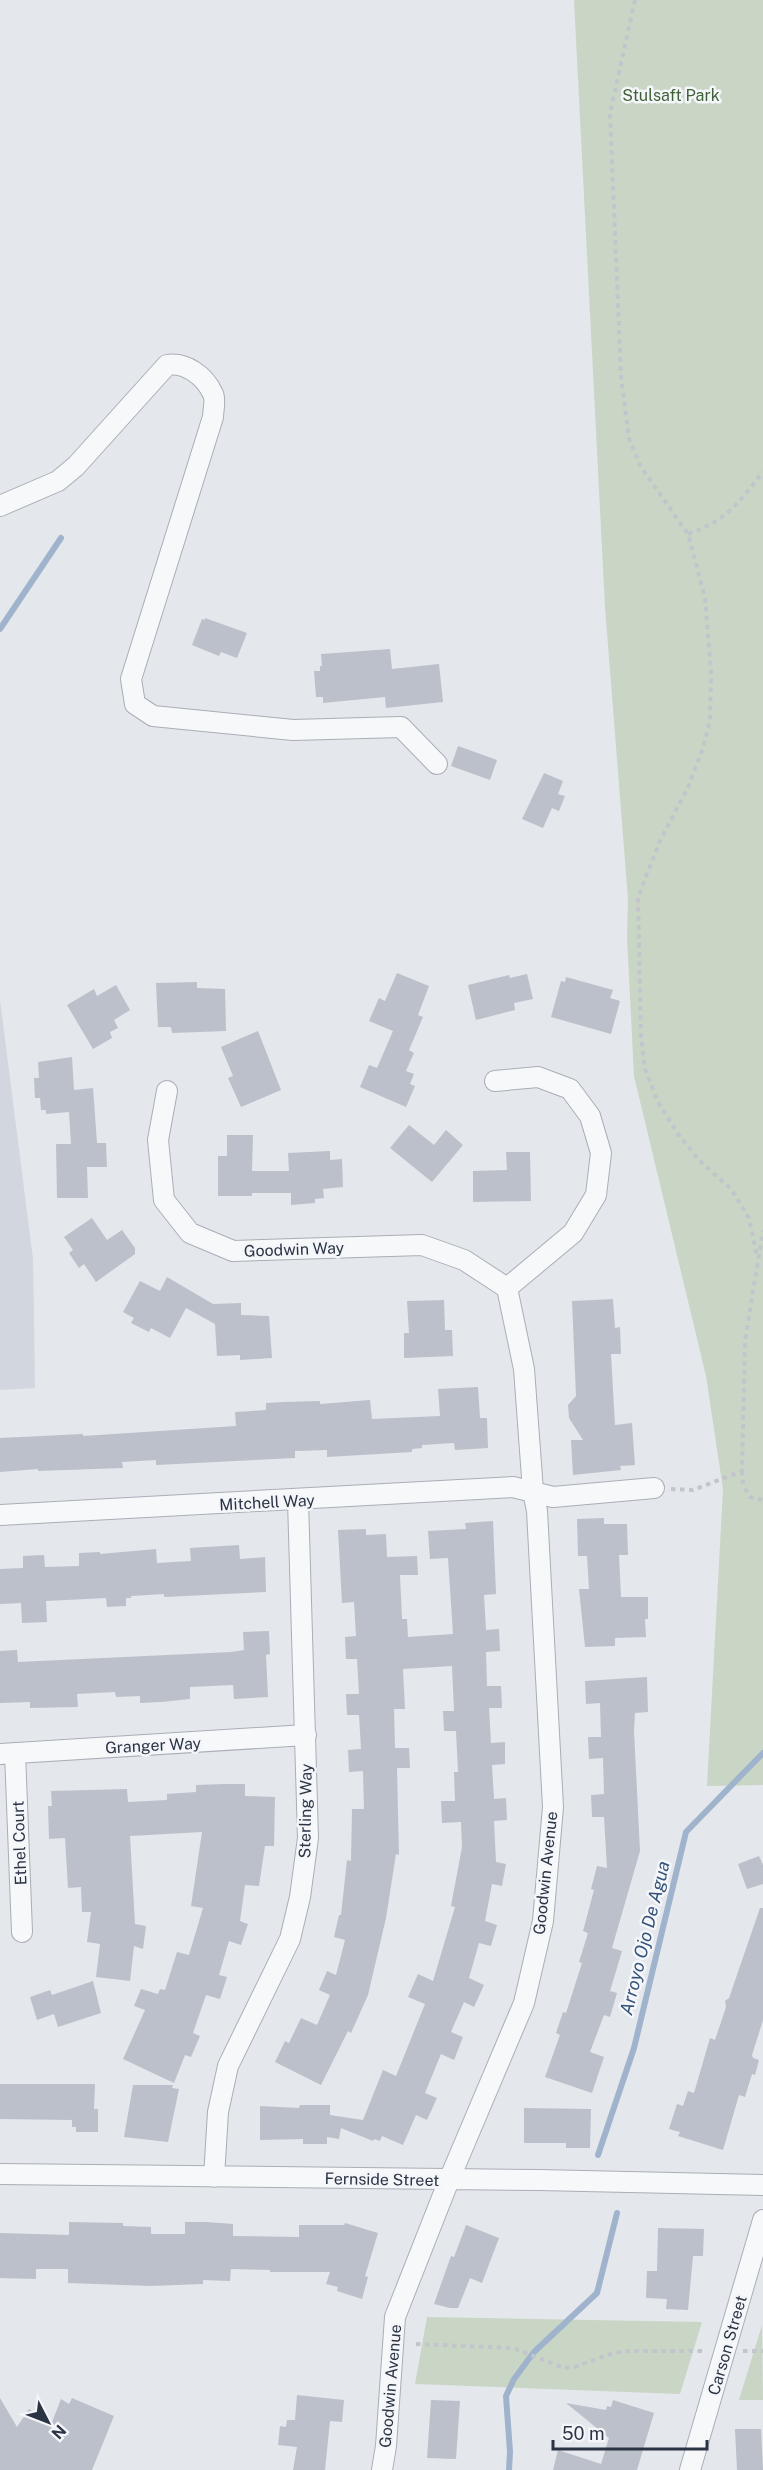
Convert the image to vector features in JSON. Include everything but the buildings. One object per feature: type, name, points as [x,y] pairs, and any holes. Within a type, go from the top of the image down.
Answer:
[{"type":"street","points":[[0,506],[58,481],[76,466],[167,365],[180,363],[198,374],[214,395],[213,417],[131,679],[135,704],[153,716],[294,730],[401,727],[437,764]]},
{"type":"street","points":[[495,1081],[538,1077],[570,1089],[590,1116],[601,1153],[596,1195],[573,1233],[507,1288]]},
{"type":"street","name":"Goodwin Way","points":[[167,1091],[158,1140],[164,1200],[190,1233],[233,1251],[422,1245],[464,1260],[507,1288]]},
{"type":"street","name":"Goodwin Avenue","points":[[382,2470],[386,2446],[395,2317],[448,2180],[524,2002],[543,1921],[553,1807],[537,1523],[524,1369],[507,1288]]},
{"type":"street","name":"Mitchell Way","points":[[0,1515],[513,1487],[553,1497],[654,1488]]},
{"type":"street","name":"Sterling Way","points":[[214,2177],[218,2112],[228,2066],[290,1939],[300,1897],[308,1838],[298,1500]]},
{"type":"street","name":"Granger Way","points":[[8,1753],[306,1736]]},
{"type":"street","name":"Ethel Court","points":[[8,1753],[22,1932]]},
{"type":"street","name":"Fernside Street","points":[[0,2174],[539,2180],[763,2186]]},
{"type":"street","name":"Carson Street","points":[[690,2470],[763,2220]]},
{"type":"path","points":[[635,0],[610,113],[621,377],[629,439],[641,467],[688,534],[705,598],[711,672],[710,720],[703,748],[688,787],[660,841],[638,897],[641,1035],[645,1069],[658,1102],[678,1134],[699,1160],[731,1189],[749,1218],[757,1256]]},
{"type":"path","points":[[688,534],[713,525],[747,494],[763,472]]},
{"type":"path","points":[[763,1230],[745,1341],[742,1471],[743,1485],[750,1497],[763,1500]]},
{"type":"path","points":[[654,1488],[693,1490],[742,1471]]},
{"type":"path","points":[[416,2344],[513,2349],[564,2368],[575,2367],[613,2353],[630,2350],[763,2351]]},
{"type":"shaded area","points":[[0,1000],[33,1259],[35,1388],[0,1390]]},
{"type":"green space","name":"Stulsaft Park","points":[[574,0],[763,0],[763,1785],[707,1786],[723,1489],[706,1376],[634,1076],[627,937],[628,899],[605,607]]},
{"type":"green space","points":[[427,2317],[702,2322],[680,2394],[415,2384]]},
{"type":"green space","points":[[762,2325],[763,2400],[739,2400]]},
{"type":"waterway","points":[[0,629],[61,538]]},
{"type":"waterway","name":"Arroyo Ojo De Agua","points":[[598,2155],[634,2048],[686,1832],[763,1753]]},
{"type":"waterway","name":"Arroyo Ojo De Agua","points":[[509,2470],[506,2396],[514,2379],[534,2352],[597,2293],[617,2213]]}]
